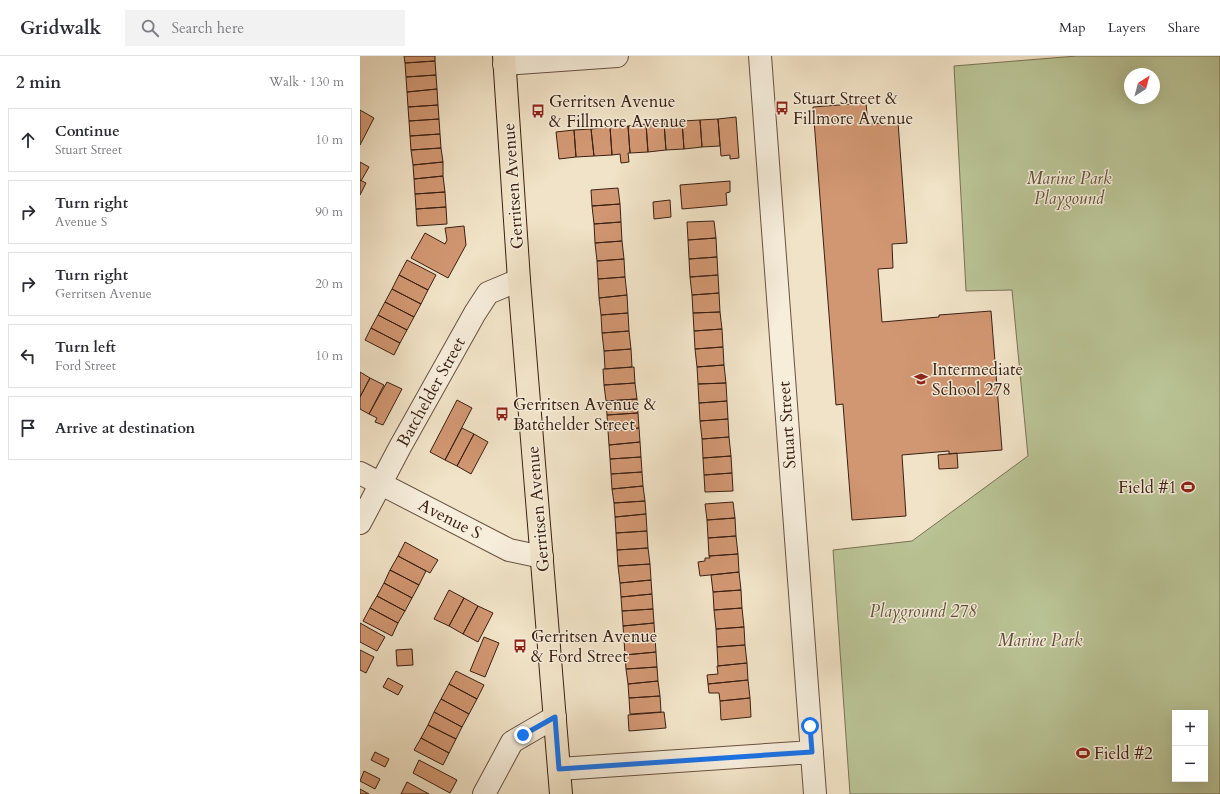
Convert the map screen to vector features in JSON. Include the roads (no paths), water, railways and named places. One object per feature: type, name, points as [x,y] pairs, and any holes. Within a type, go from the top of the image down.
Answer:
[{"type":"main road","name":"Gerritsen Avenue","points":[[504,60],[519,280],[561,794]]},
{"type":"street","points":[[504,60],[617,56]]},
{"type":"street","name":"Stuart Street","points":[[760,56],[815,794]]},
{"type":"street","name":"Batchelder Street","points":[[360,523],[400,447],[488,293],[519,280]]},
{"type":"street","name":"Avenue S","points":[[360,473],[509,550],[542,557]]},
{"type":"street","points":[[484,794],[512,742],[555,717]]},
{"type":"street","points":[[559,769],[812,752]]},
{"type":"place","name":"Stuart Street & Fillmore Avenue","points":[[782,108]]},
{"type":"place","name":"Gerritsen Avenue & Fillmore Avenue","points":[[538,111]]},
{"type":"place","name":"Intermediate School 278","points":[[921,379]]},
{"type":"place","name":"Gerritsen Avenue & Batchelder Street","points":[[502,414]]},
{"type":"place","name":"Field #1","points":[[1188,487]]},
{"type":"place","name":"Gerritsen Avenue & Ford Street","points":[[520,646]]},
{"type":"place","name":"Field #2","points":[[1083,753]]},
{"type":"park label","name":"Marine Park Playgound","points":[[1069,188]]},
{"type":"park label","name":"Playground 278","points":[[923,611]]},
{"type":"park label","name":"Marine Park","points":[[1040,640]]}]
